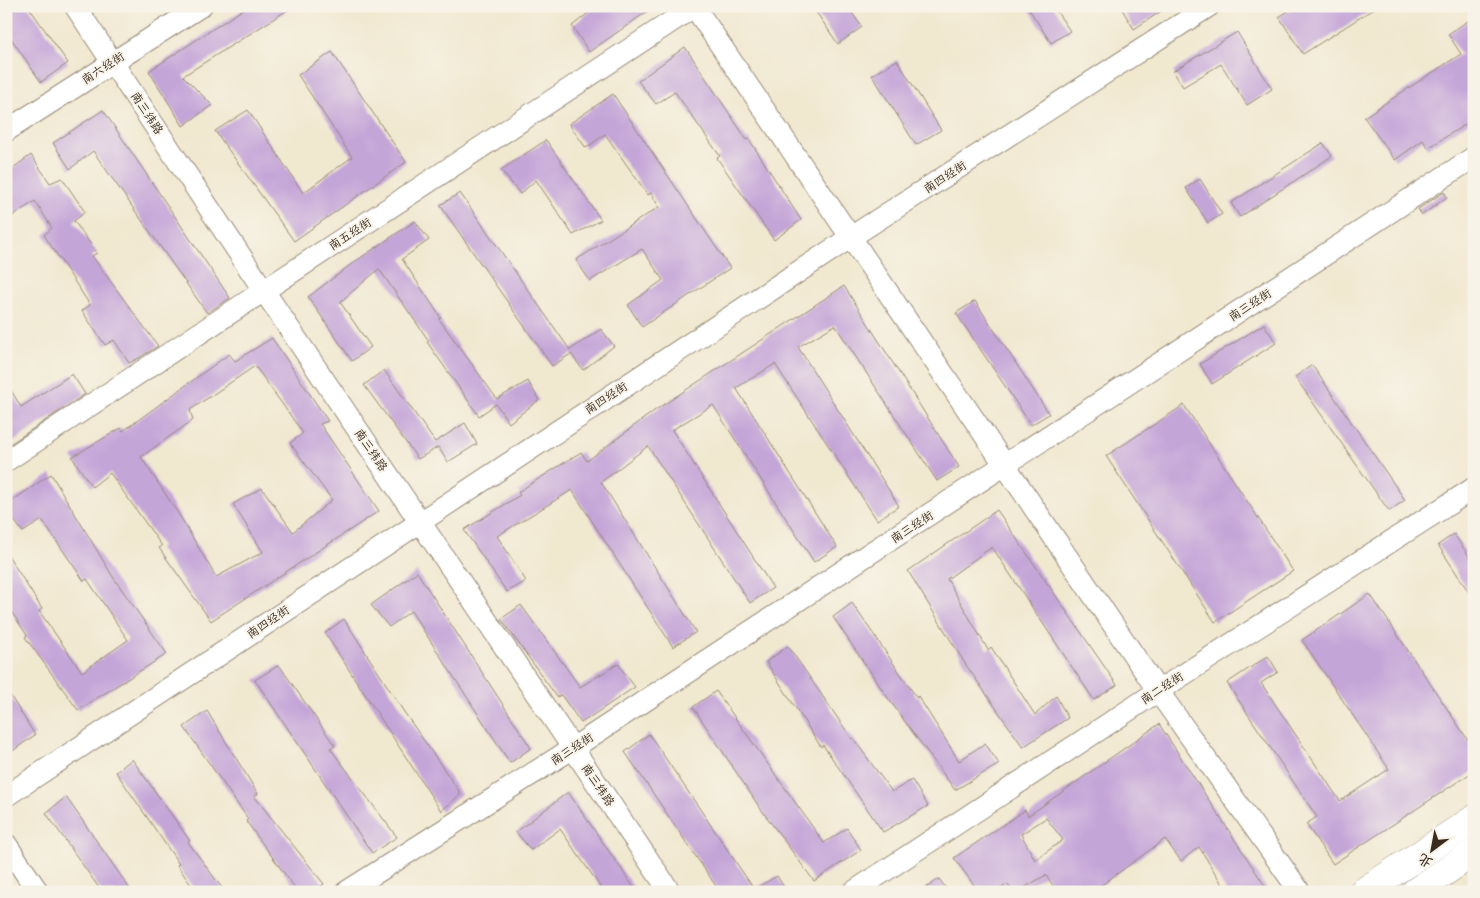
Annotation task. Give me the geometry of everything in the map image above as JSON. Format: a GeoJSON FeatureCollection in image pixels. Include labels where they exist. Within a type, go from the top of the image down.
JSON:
{"type":"FeatureCollection","features":[{"type":"Feature","properties":{"kind":"highway"},"geometry":{"type":"LineString","coordinates":[[1363,892],[1474,819]]}},
{"type":"Feature","properties":{"kind":"highway"},"geometry":{"type":"LineString","coordinates":[[1415,892],[1474,852]]}},
{"type":"Feature","properties":{"kind":"street","name":"南三纬路"},"geometry":{"type":"LineString","coordinates":[[75,6],[264,291],[670,892]]}},
{"type":"Feature","properties":{"kind":"street","name":"南六经街"},"geometry":{"type":"LineString","coordinates":[[6,131],[201,6]]}},
{"type":"Feature","properties":{"kind":"street"},"geometry":{"type":"LineString","coordinates":[[694,6],[1158,691],[1300,892]]}},
{"type":"Feature","properties":{"kind":"street","name":"南五经街"},"geometry":{"type":"LineString","coordinates":[[6,461],[694,6]]}},
{"type":"Feature","properties":{"kind":"street","name":"南四经街"},"geometry":{"type":"LineString","coordinates":[[6,796],[851,237],[1209,6]]}},
{"type":"Feature","properties":{"kind":"street","name":"南三经街"},"geometry":{"type":"LineString","coordinates":[[346,892],[573,748],[1006,466],[1474,157]]}},
{"type":"Feature","properties":{"kind":"street","name":"南二经街"},"geometry":{"type":"LineString","coordinates":[[853,892],[1158,691],[1474,488]]}},
{"type":"Feature","properties":{"kind":"street"},"geometry":{"type":"LineString","coordinates":[[6,844],[38,892]]}},
{"type":"Feature","properties":{"kind":"building"},"geometry":{"type":"Polygon","coordinates":[[[6,6],[28,6],[68,63],[41,82],[6,31],[6,6]]]}},
{"type":"Feature","properties":{"kind":"building"},"geometry":{"type":"Polygon","coordinates":[[[248,6],[294,6],[183,76],[212,105],[183,126],[149,71],[248,6]]]}},
{"type":"Feature","properties":{"kind":"building"},"geometry":{"type":"Polygon","coordinates":[[[597,6],[655,6],[589,52],[572,26],[597,6]]]}},
{"type":"Feature","properties":{"kind":"building"},"geometry":{"type":"Polygon","coordinates":[[[812,6],[847,6],[862,27],[838,44],[812,6]]]}},
{"type":"Feature","properties":{"kind":"building"},"geometry":{"type":"Polygon","coordinates":[[[1027,6],[1053,6],[1070,31],[1051,43],[1027,6]]]}},
{"type":"Feature","properties":{"kind":"building"},"geometry":{"type":"Polygon","coordinates":[[[1120,6],[1169,6],[1134,29],[1120,6]]]}},
{"type":"Feature","properties":{"kind":"building"},"geometry":{"type":"Polygon","coordinates":[[[1296,6],[1378,6],[1303,54],[1279,17],[1296,6]]]}},
{"type":"Feature","properties":{"kind":"building"},"geometry":{"type":"Polygon","coordinates":[[[1468,21],[1474,29],[1474,119],[1428,148],[1423,140],[1395,160],[1364,117],[1461,54],[1448,34],[1468,21]]]}},
{"type":"Feature","properties":{"kind":"building"},"geometry":{"type":"Polygon","coordinates":[[[1237,32],[1272,89],[1247,105],[1221,64],[1183,87],[1173,71],[1237,32]]]}},
{"type":"Feature","properties":{"kind":"building"},"geometry":{"type":"Polygon","coordinates":[[[685,47],[747,140],[749,139],[801,220],[774,240],[717,158],[720,156],[675,92],[656,104],[638,81],[685,47]]]}},
{"type":"Feature","properties":{"kind":"building"},"geometry":{"type":"Polygon","coordinates":[[[332,52],[406,162],[294,241],[215,131],[248,110],[303,193],[352,157],[298,75],[332,52]]]}},
{"type":"Feature","properties":{"kind":"building"},"geometry":{"type":"Polygon","coordinates":[[[897,60],[941,130],[916,145],[872,75],[897,60]]]}},
{"type":"Feature","properties":{"kind":"building"},"geometry":{"type":"Polygon","coordinates":[[[613,94],[730,268],[642,327],[628,305],[663,280],[642,249],[590,281],[576,260],[659,207],[651,193],[648,195],[605,134],[586,148],[569,124],[613,94]]]}},
{"type":"Feature","properties":{"kind":"building"},"geometry":{"type":"Polygon","coordinates":[[[103,110],[230,298],[207,313],[93,151],[70,169],[53,143],[103,110]]]}},
{"type":"Feature","properties":{"kind":"building"},"geometry":{"type":"Polygon","coordinates":[[[546,140],[601,220],[573,235],[536,180],[520,194],[501,170],[546,140]]]}},
{"type":"Feature","properties":{"kind":"building"},"geometry":{"type":"Polygon","coordinates":[[[1323,143],[1332,156],[1240,217],[1231,203],[1323,143]]]}},
{"type":"Feature","properties":{"kind":"building"},"geometry":{"type":"Polygon","coordinates":[[[31,155],[50,183],[62,178],[85,212],[74,221],[97,253],[92,256],[158,346],[139,358],[129,363],[114,340],[105,345],[82,311],[90,305],[44,235],[52,228],[35,201],[6,220],[6,173],[31,155]]]}},
{"type":"Feature","properties":{"kind":"building"},"geometry":{"type":"Polygon","coordinates":[[[1200,179],[1222,214],[1208,223],[1186,188],[1200,179]]]}},
{"type":"Feature","properties":{"kind":"building"},"geometry":{"type":"Polygon","coordinates":[[[1444,192],[1447,197],[1422,215],[1418,209],[1444,192]]]}},
{"type":"Feature","properties":{"kind":"building"},"geometry":{"type":"Polygon","coordinates":[[[460,193],[570,350],[601,329],[614,346],[583,370],[571,354],[552,366],[440,205],[460,193]]]}},
{"type":"Feature","properties":{"kind":"building"},"geometry":{"type":"Polygon","coordinates":[[[415,221],[429,240],[402,259],[441,318],[439,319],[497,399],[528,381],[539,400],[509,423],[496,404],[479,416],[379,269],[340,302],[371,347],[352,361],[308,297],[353,263],[415,221]]]}},
{"type":"Feature","properties":{"kind":"building"},"geometry":{"type":"Polygon","coordinates":[[[844,286],[959,467],[937,481],[835,325],[798,347],[899,506],[877,520],[775,364],[736,388],[837,547],[814,562],[713,405],[672,430],[773,588],[750,603],[648,446],[601,482],[696,632],[673,647],[572,490],[497,536],[526,581],[507,592],[464,530],[520,495],[518,492],[581,452],[587,461],[654,411],[844,286]]]}},
{"type":"Feature","properties":{"kind":"building"},"geometry":{"type":"Polygon","coordinates":[[[975,301],[1049,414],[1031,425],[956,313],[975,301]]]}},
{"type":"Feature","properties":{"kind":"building"},"geometry":{"type":"Polygon","coordinates":[[[1264,324],[1276,343],[1212,384],[1200,364],[1264,324]]]}},
{"type":"Feature","properties":{"kind":"building"},"geometry":{"type":"Polygon","coordinates":[[[272,338],[328,421],[320,424],[379,511],[211,621],[159,548],[162,546],[110,473],[92,487],[72,457],[121,428],[123,431],[229,354],[235,361],[272,338]],[[255,366],[190,410],[193,420],[141,457],[181,518],[216,577],[263,552],[233,504],[262,488],[293,532],[332,500],[290,443],[303,433],[255,366]]]}},
{"type":"Feature","properties":{"kind":"building"},"geometry":{"type":"Polygon","coordinates":[[[1312,365],[1405,500],[1389,511],[1295,377],[1312,365]]]}},
{"type":"Feature","properties":{"kind":"building"},"geometry":{"type":"Polygon","coordinates":[[[384,370],[435,442],[465,423],[477,444],[448,462],[438,447],[418,459],[364,385],[384,370]]]}},
{"type":"Feature","properties":{"kind":"building"},"geometry":{"type":"Polygon","coordinates":[[[72,374],[85,394],[10,444],[6,438],[6,382],[21,407],[72,374]]]}},
{"type":"Feature","properties":{"kind":"building"},"geometry":{"type":"Polygon","coordinates":[[[1184,405],[1293,571],[1215,622],[1106,456],[1184,405]]]}},
{"type":"Feature","properties":{"kind":"building"},"geometry":{"type":"Polygon","coordinates":[[[51,474],[113,577],[167,654],[78,710],[25,637],[27,635],[6,604],[6,552],[42,609],[39,611],[82,672],[128,640],[87,579],[84,581],[42,520],[23,532],[6,510],[6,505],[51,474]]]}},
{"type":"Feature","properties":{"kind":"building"},"geometry":{"type":"Polygon","coordinates":[[[997,510],[1117,685],[1094,700],[992,547],[947,579],[988,650],[991,647],[1035,715],[1056,696],[1068,718],[1023,747],[966,665],[908,571],[997,510]]]}},
{"type":"Feature","properties":{"kind":"building"},"geometry":{"type":"Polygon","coordinates":[[[1454,534],[1474,564],[1474,600],[1438,545],[1454,534]]]}},
{"type":"Feature","properties":{"kind":"building"},"geometry":{"type":"Polygon","coordinates":[[[417,572],[531,748],[510,763],[411,611],[389,627],[371,605],[417,572]]]}},
{"type":"Feature","properties":{"kind":"building"},"geometry":{"type":"Polygon","coordinates":[[[1370,594],[1474,749],[1474,771],[1333,864],[1306,824],[1317,817],[1227,683],[1268,656],[1278,672],[1261,683],[1340,801],[1389,769],[1302,640],[1370,594]]]}},
{"type":"Feature","properties":{"kind":"building"},"geometry":{"type":"Polygon","coordinates":[[[852,603],[917,698],[918,696],[959,761],[985,743],[999,764],[955,790],[890,701],[833,617],[852,603]]]}},
{"type":"Feature","properties":{"kind":"building"},"geometry":{"type":"Polygon","coordinates":[[[521,605],[580,687],[618,664],[635,687],[581,723],[561,695],[557,697],[501,619],[521,605]]]}},
{"type":"Feature","properties":{"kind":"building"},"geometry":{"type":"Polygon","coordinates":[[[344,619],[404,712],[461,794],[441,811],[325,633],[344,619]]]}},
{"type":"Feature","properties":{"kind":"building"},"geometry":{"type":"Polygon","coordinates":[[[788,646],[852,739],[892,792],[912,780],[928,806],[883,832],[823,745],[821,747],[766,662],[788,646]]]}},
{"type":"Feature","properties":{"kind":"building"},"geometry":{"type":"Polygon","coordinates":[[[279,665],[335,746],[330,748],[397,837],[372,853],[255,680],[279,665]]]}},
{"type":"Feature","properties":{"kind":"building"},"geometry":{"type":"Polygon","coordinates":[[[6,689],[35,735],[11,752],[6,745],[6,689]]]}},
{"type":"Feature","properties":{"kind":"building"},"geometry":{"type":"Polygon","coordinates":[[[716,691],[824,843],[847,828],[861,850],[814,881],[760,808],[693,707],[716,691]]]}},
{"type":"Feature","properties":{"kind":"building"},"geometry":{"type":"Polygon","coordinates":[[[207,711],[258,794],[254,796],[324,884],[312,892],[298,892],[246,821],[248,819],[184,727],[207,711]]]}},
{"type":"Feature","properties":{"kind":"building"},"geometry":{"type":"Polygon","coordinates":[[[1159,724],[1269,892],[1227,892],[1199,847],[1181,861],[1165,839],[1092,892],[1057,892],[1046,875],[1017,892],[1013,892],[1007,884],[997,892],[979,892],[954,858],[1025,810],[1028,816],[1159,724]],[[1046,818],[1021,834],[1035,860],[1063,840],[1046,818]]]}},
{"type":"Feature","properties":{"kind":"building"},"geometry":{"type":"Polygon","coordinates":[[[649,734],[754,889],[777,876],[787,892],[720,892],[625,752],[649,734]]]}},
{"type":"Feature","properties":{"kind":"building"},"geometry":{"type":"Polygon","coordinates":[[[132,759],[190,841],[188,842],[225,892],[196,892],[177,865],[179,864],[116,772],[132,759]]]}},
{"type":"Feature","properties":{"kind":"building"},"geometry":{"type":"Polygon","coordinates":[[[568,792],[637,892],[604,892],[560,829],[531,850],[516,832],[568,792]]]}},
{"type":"Feature","properties":{"kind":"building"},"geometry":{"type":"Polygon","coordinates":[[[66,797],[132,892],[102,892],[46,813],[66,797]]]}},
{"type":"Feature","properties":{"kind":"building"},"geometry":{"type":"Polygon","coordinates":[[[939,879],[949,892],[920,892],[939,879]]]}}]}
